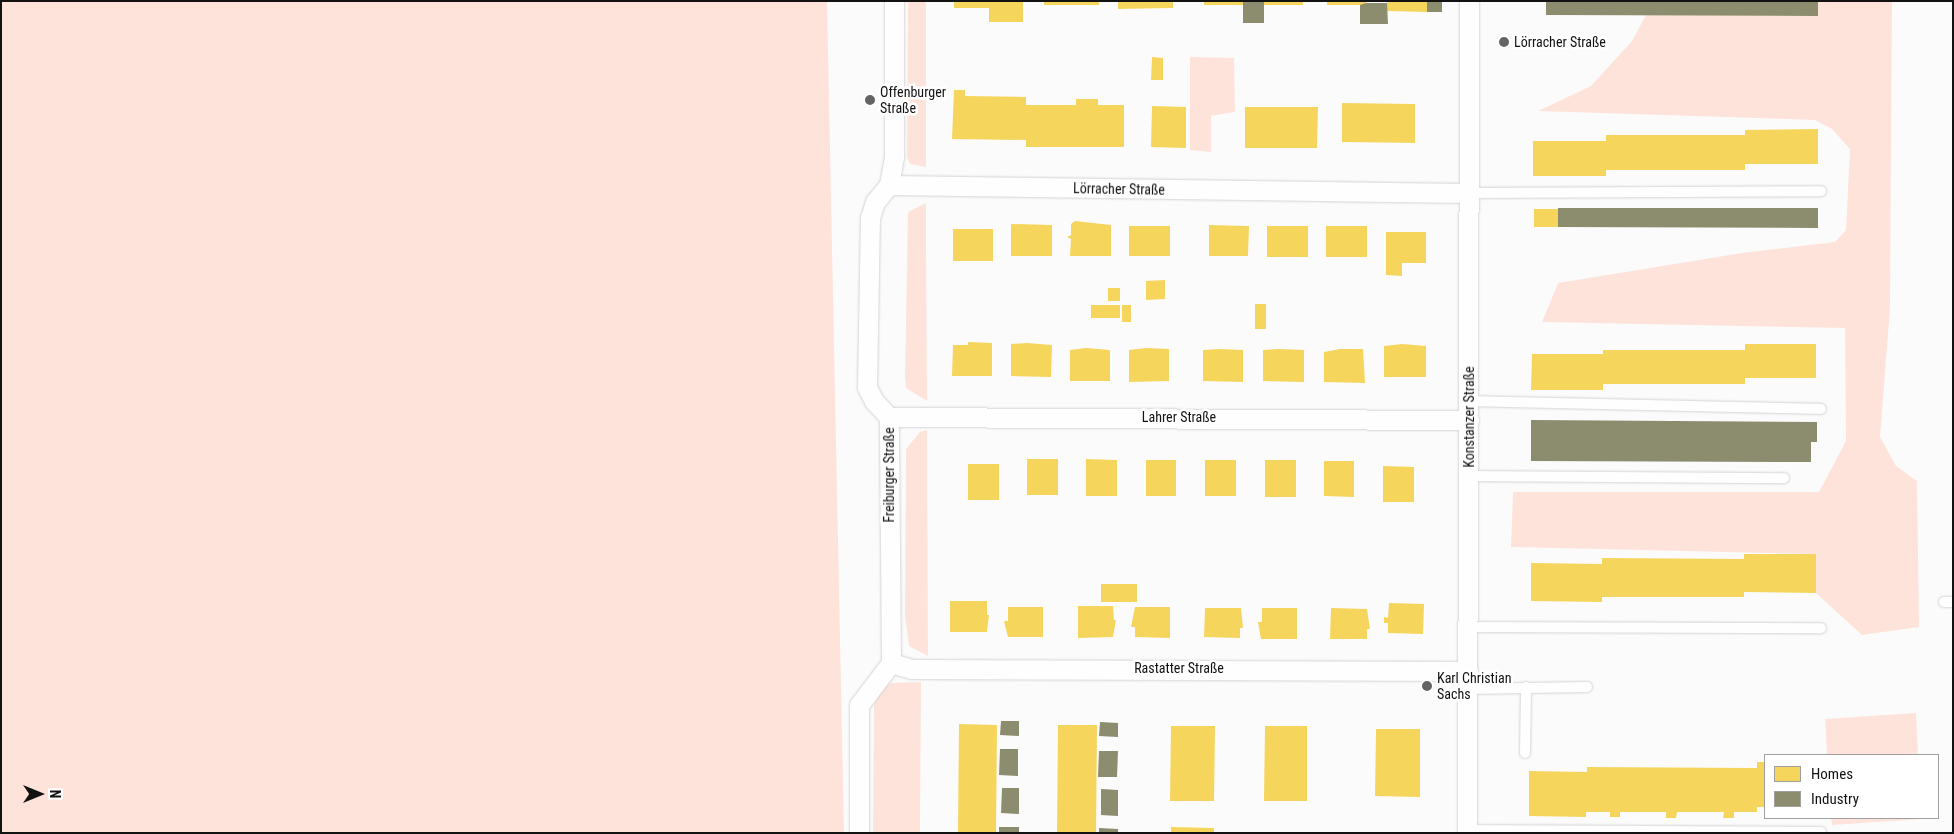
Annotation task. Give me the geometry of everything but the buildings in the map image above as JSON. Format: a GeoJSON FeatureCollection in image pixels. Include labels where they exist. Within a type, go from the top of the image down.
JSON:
{"type":"FeatureCollection","features":[{"type":"Feature","properties":{"kind":"street","name":"Freiburger Straße"},"geometry":{"type":"LineString","coordinates":[[891,663],[889,417],[874,401],[867,387],[870,218],[875,202],[889,185],[894,157],[894,1]]}},
{"type":"Feature","properties":{"kind":"street","name":"Konstanzer Straße"},"geometry":{"type":"LineString","coordinates":[[1467,832],[1469,1]]}},
{"type":"Feature","properties":{"kind":"street","name":"Lörracher Straße"},"geometry":{"type":"LineString","coordinates":[[889,185],[1470,193]]}},
{"type":"Feature","properties":{"kind":"street","name":"Lahrer Straße"},"geometry":{"type":"LineString","coordinates":[[889,417],[1469,420]]}},
{"type":"Feature","properties":{"kind":"street","name":"Rastatter Straße"},"geometry":{"type":"LineString","coordinates":[[891,663],[912,669],[1468,680]]}},
{"type":"Feature","properties":{"kind":"street"},"geometry":{"type":"LineString","coordinates":[[858,833],[859,705],[891,663]]}},
{"type":"Feature","properties":{"kind":"lane"},"geometry":{"type":"LineString","coordinates":[[1470,193],[1821,191]]}},
{"type":"Feature","properties":{"kind":"lane"},"geometry":{"type":"LineString","coordinates":[[1469,401],[1821,409]]}},
{"type":"Feature","properties":{"kind":"lane"},"geometry":{"type":"LineString","coordinates":[[1468,476],[1784,478]]}},
{"type":"Feature","properties":{"kind":"lane"},"geometry":{"type":"LineString","coordinates":[[1468,626],[1822,628]]}},
{"type":"Feature","properties":{"kind":"lane"},"geometry":{"type":"LineString","coordinates":[[1468,680],[1526,687],[1587,687]]}},
{"type":"Feature","properties":{"kind":"lane"},"geometry":{"type":"LineString","coordinates":[[1525,753],[1526,687]]}},
{"type":"Feature","properties":{"kind":"lane"},"geometry":{"type":"LineString","coordinates":[[1467,832],[1822,832]]}},
{"type":"Feature","properties":{"kind":"shaded area"},"geometry":{"type":"Polygon","coordinates":[[[1,1],[827,1],[844,833],[1,833],[1,1]]]}},
{"type":"Feature","properties":{"kind":"shaded area"},"geometry":{"type":"Polygon","coordinates":[[[908,1],[926,1],[926,167],[910,164],[907,157],[908,1]]]}},
{"type":"Feature","properties":{"kind":"shaded area"},"geometry":{"type":"Polygon","coordinates":[[[1818,1],[1892,1],[1890,308],[1880,437],[1896,466],[1917,481],[1919,627],[1862,635],[1816,593],[1816,554],[1511,547],[1513,492],[1819,492],[1846,441],[1845,328],[1542,322],[1558,283],[1742,253],[1835,242],[1846,230],[1850,149],[1832,129],[1815,120],[1538,111],[1591,86],[1632,41],[1646,15],[1818,1]]]}},
{"type":"Feature","properties":{"kind":"shaded area"},"geometry":{"type":"Polygon","coordinates":[[[1190,57],[1234,58],[1235,112],[1211,116],[1211,152],[1190,150],[1190,57]]]}},
{"type":"Feature","properties":{"kind":"shaded area"},"geometry":{"type":"Polygon","coordinates":[[[926,203],[927,401],[906,388],[905,377],[908,212],[926,203]]]}},
{"type":"Feature","properties":{"kind":"shaded area"},"geometry":{"type":"Polygon","coordinates":[[[927,430],[928,656],[909,646],[905,616],[906,449],[920,432],[927,430]]]}},
{"type":"Feature","properties":{"kind":"shaded area"},"geometry":{"type":"Polygon","coordinates":[[[921,682],[920,833],[873,833],[874,705],[879,693],[891,683],[921,682]]]}},
{"type":"Feature","properties":{"kind":"shaded area"},"geometry":{"type":"Polygon","coordinates":[[[1916,713],[1918,754],[1827,754],[1825,719],[1916,713]]]}},
{"type":"Feature","properties":{"kind":"shaded area"},"geometry":{"type":"Polygon","coordinates":[[[1831,819],[1922,819],[1832,825],[1831,819]]]}},
{"type":"Feature","properties":{"kind":"place","name":"Lörracher Straße"},"geometry":{"type":"Point","coordinates":[1504,42]}},
{"type":"Feature","properties":{"kind":"place","name":"Offenburger Straße"},"geometry":{"type":"Point","coordinates":[870,100]}},
{"type":"Feature","properties":{"kind":"place","name":"Karl Christian Sachs"},"geometry":{"type":"Point","coordinates":[1427,686]}}]}
